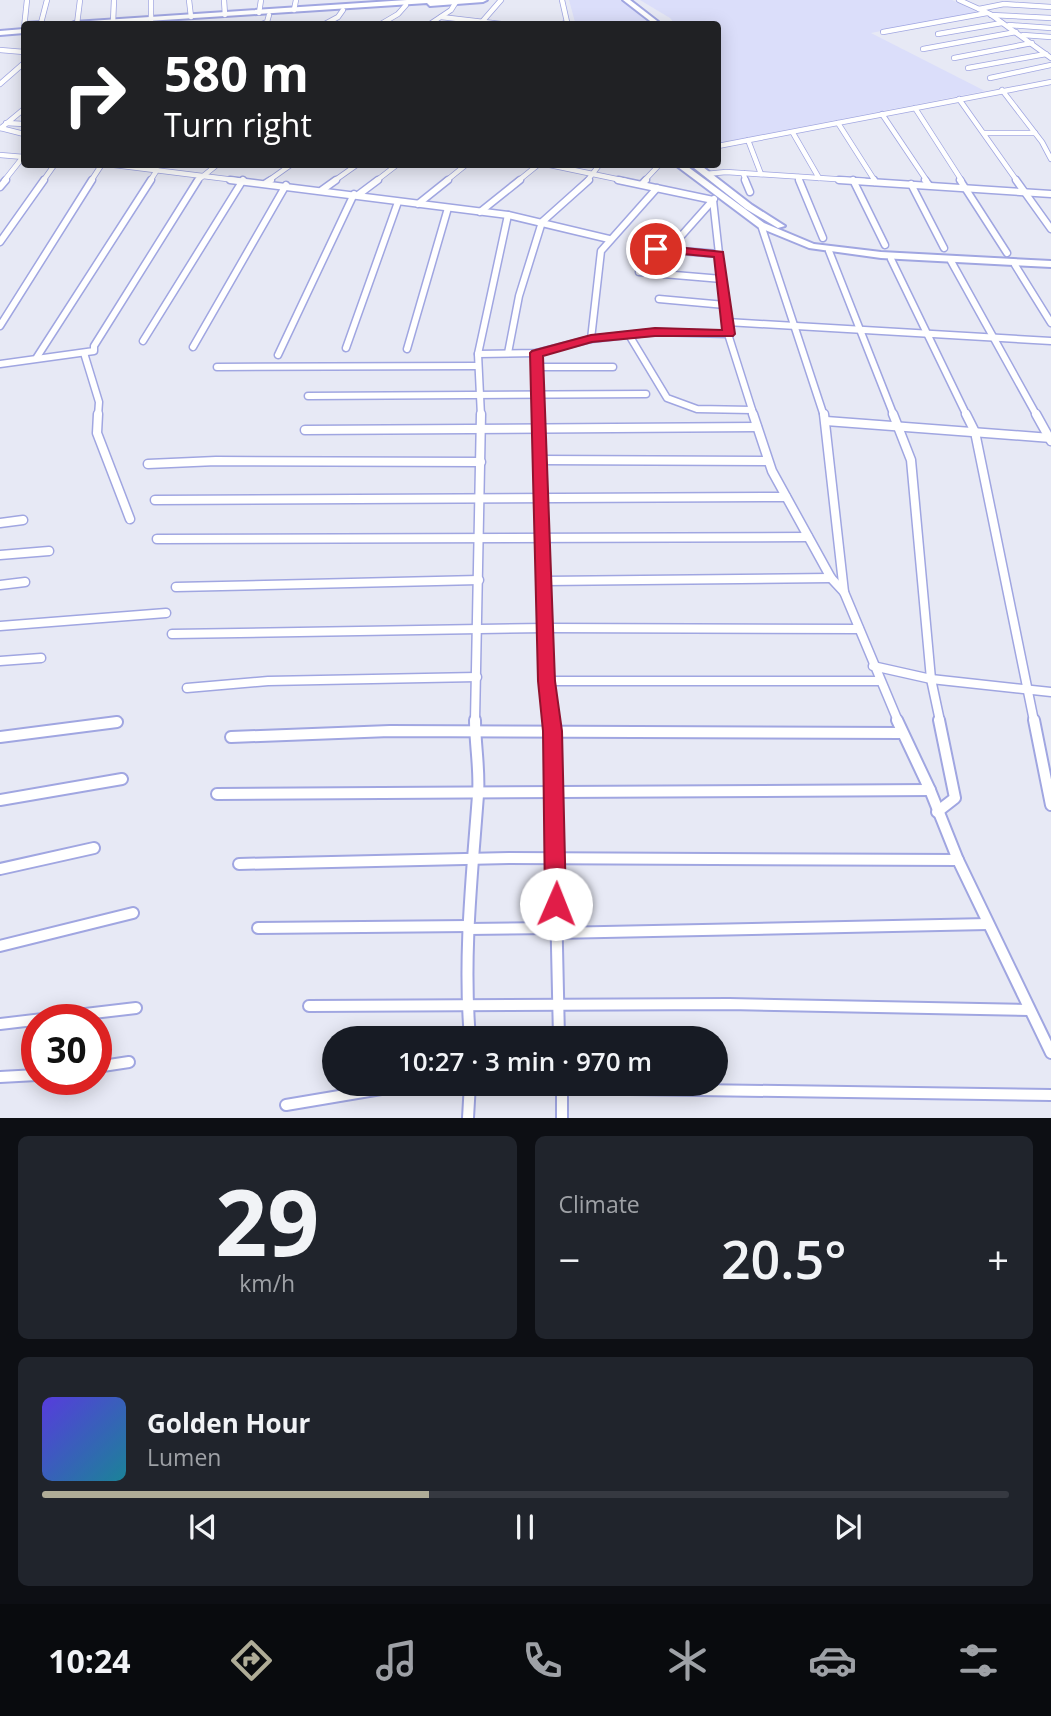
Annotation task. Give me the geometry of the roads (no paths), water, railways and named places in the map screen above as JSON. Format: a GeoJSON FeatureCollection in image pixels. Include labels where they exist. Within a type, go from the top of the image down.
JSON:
{"type":"FeatureCollection","features":[{"type":"Feature","properties":{"kind":"highway"},"geometry":{"type":"LineString","coordinates":[[164,21],[345,5],[440,0]]}},
{"type":"Feature","properties":{"kind":"highway"},"geometry":{"type":"LineString","coordinates":[[173,21],[269,15],[345,5],[406,5],[484,0]]}},
{"type":"Feature","properties":{"kind":"highway"},"geometry":{"type":"LineString","coordinates":[[1,33],[21,28]]}},
{"type":"Feature","properties":{"kind":"main road"},"geometry":{"type":"LineString","coordinates":[[626,0],[654,21]]}},
{"type":"Feature","properties":{"kind":"main road"},"geometry":{"type":"LineString","coordinates":[[638,0],[665,21]]}},
{"type":"Feature","properties":{"kind":"main road"},"geometry":{"type":"LineString","coordinates":[[682,168],[716,198],[761,225],[800,242],[839,250],[1048,261]]}},
{"type":"Feature","properties":{"kind":"main road"},"geometry":{"type":"LineString","coordinates":[[698,168],[772,222],[817,240],[880,248],[1048,261]]}},
{"type":"Feature","properties":{"kind":"street"},"geometry":{"type":"LineString","coordinates":[[25,21],[27,0]]}},
{"type":"Feature","properties":{"kind":"street"},"geometry":{"type":"LineString","coordinates":[[42,21],[47,0]]}},
{"type":"Feature","properties":{"kind":"street"},"geometry":{"type":"LineString","coordinates":[[76,21],[80,0]]}},
{"type":"Feature","properties":{"kind":"street"},"geometry":{"type":"LineString","coordinates":[[114,0],[115,21]]}},
{"type":"Feature","properties":{"kind":"street"},"geometry":{"type":"LineString","coordinates":[[151,0],[157,21]]}},
{"type":"Feature","properties":{"kind":"street"},"geometry":{"type":"LineString","coordinates":[[189,0],[191,17]]}},
{"type":"Feature","properties":{"kind":"street"},"geometry":{"type":"LineString","coordinates":[[224,0],[225,15]]}},
{"type":"Feature","properties":{"kind":"street"},"geometry":{"type":"LineString","coordinates":[[259,13],[261,0]]}},
{"type":"Feature","properties":{"kind":"street"},"geometry":{"type":"LineString","coordinates":[[295,10],[296,0]]}},
{"type":"Feature","properties":{"kind":"street"},"geometry":{"type":"LineString","coordinates":[[483,21],[501,0]]}},
{"type":"Feature","properties":{"kind":"street"},"geometry":{"type":"LineString","coordinates":[[562,0],[567,21]]}},
{"type":"Feature","properties":{"kind":"street"},"geometry":{"type":"LineString","coordinates":[[959,0],[1004,24],[1048,56]]}},
{"type":"Feature","properties":{"kind":"street"},"geometry":{"type":"LineString","coordinates":[[1045,0],[1051,4]]}},
{"type":"Feature","properties":{"kind":"street"},"geometry":{"type":"LineString","coordinates":[[436,21],[452,10],[456,2]]}},
{"type":"Feature","properties":{"kind":"street"},"geometry":{"type":"LineString","coordinates":[[979,9],[1004,4],[1051,4]]}},
{"type":"Feature","properties":{"kind":"street"},"geometry":{"type":"LineString","coordinates":[[331,21],[338,17],[345,5]]}},
{"type":"Feature","properties":{"kind":"street"},"geometry":{"type":"LineString","coordinates":[[387,21],[398,15],[406,5]]}},
{"type":"Feature","properties":{"kind":"street"},"geometry":{"type":"LineString","coordinates":[[883,32],[988,14],[1051,18]]}},
{"type":"Feature","properties":{"kind":"street"},"geometry":{"type":"LineString","coordinates":[[267,21],[269,15]]}},
{"type":"Feature","properties":{"kind":"street"},"geometry":{"type":"LineString","coordinates":[[441,18],[465,21]]}},
{"type":"Feature","properties":{"kind":"street"},"geometry":{"type":"LineString","coordinates":[[938,34],[1004,24],[1051,28]]}},
{"type":"Feature","properties":{"kind":"street"},"geometry":{"type":"LineString","coordinates":[[923,49],[1019,34],[1051,37]]}},
{"type":"Feature","properties":{"kind":"street"},"geometry":{"type":"LineString","coordinates":[[954,58],[1032,43]]}},
{"type":"Feature","properties":{"kind":"street"},"geometry":{"type":"LineString","coordinates":[[1038,48],[1051,48]]}},
{"type":"Feature","properties":{"kind":"street"},"geometry":{"type":"LineString","coordinates":[[0,50],[21,52]]}},
{"type":"Feature","properties":{"kind":"street"},"geometry":{"type":"LineString","coordinates":[[968,68],[1048,56]]}},
{"type":"Feature","properties":{"kind":"street"},"geometry":{"type":"LineString","coordinates":[[990,78],[1051,65]]}},
{"type":"Feature","properties":{"kind":"street"},"geometry":{"type":"LineString","coordinates":[[0,84],[21,66]]}},
{"type":"Feature","properties":{"kind":"street"},"geometry":{"type":"LineString","coordinates":[[721,145],[1050,82]]}},
{"type":"Feature","properties":{"kind":"street"},"geometry":{"type":"LineString","coordinates":[[1002,90],[1051,159]]}},
{"type":"Feature","properties":{"kind":"street"},"geometry":{"type":"LineString","coordinates":[[960,99],[1051,229]]}},
{"type":"Feature","properties":{"kind":"street"},"geometry":{"type":"LineString","coordinates":[[915,108],[1007,253]]}},
{"type":"Feature","properties":{"kind":"street"},"geometry":{"type":"LineString","coordinates":[[0,126],[21,111]]}},
{"type":"Feature","properties":{"kind":"street"},"geometry":{"type":"LineString","coordinates":[[881,114],[929,186]]}},
{"type":"Feature","properties":{"kind":"street"},"geometry":{"type":"LineString","coordinates":[[7,123],[21,124]]}},
{"type":"Feature","properties":{"kind":"street"},"geometry":{"type":"LineString","coordinates":[[838,123],[875,182]]}},
{"type":"Feature","properties":{"kind":"street"},"geometry":{"type":"LineString","coordinates":[[0,126],[21,133]]}},
{"type":"Feature","properties":{"kind":"street"},"geometry":{"type":"LineString","coordinates":[[793,133],[819,178]]}},
{"type":"Feature","properties":{"kind":"street"},"geometry":{"type":"LineString","coordinates":[[984,134],[1035,133]]}},
{"type":"Feature","properties":{"kind":"street"},"geometry":{"type":"LineString","coordinates":[[748,140],[761,174]]}},
{"type":"Feature","properties":{"kind":"street"},"geometry":{"type":"LineString","coordinates":[[0,155],[21,156]]}},
{"type":"Feature","properties":{"kind":"street"},"geometry":{"type":"LineString","coordinates":[[0,187],[21,159]]}},
{"type":"Feature","properties":{"kind":"street"},"geometry":{"type":"LineString","coordinates":[[0,242],[52,168]]}},
{"type":"Feature","properties":{"kind":"street"},"geometry":{"type":"LineString","coordinates":[[0,326],[101,168]]}},
{"type":"Feature","properties":{"kind":"street"},"geometry":{"type":"LineString","coordinates":[[150,168],[508,215],[561,227],[562,230],[609,239]]}},
{"type":"Feature","properties":{"kind":"street"},"geometry":{"type":"LineString","coordinates":[[0,364],[94,351],[94,346],[200,176],[212,168]]}},
{"type":"Feature","properties":{"kind":"street"},"geometry":{"type":"LineString","coordinates":[[266,183],[287,168]]}},
{"type":"Feature","properties":{"kind":"street"},"geometry":{"type":"LineString","coordinates":[[322,190],[352,168]]}},
{"type":"Feature","properties":{"kind":"street"},"geometry":{"type":"LineString","coordinates":[[278,355],[356,195],[393,168]]}},
{"type":"Feature","properties":{"kind":"street"},"geometry":{"type":"LineString","coordinates":[[418,204],[462,168]]}},
{"type":"Feature","properties":{"kind":"street"},"geometry":{"type":"LineString","coordinates":[[480,212],[534,168]]}},
{"type":"Feature","properties":{"kind":"street"},"geometry":{"type":"LineString","coordinates":[[563,168],[716,198]]}},
{"type":"Feature","properties":{"kind":"street"},"geometry":{"type":"LineString","coordinates":[[508,354],[519,296],[542,222],[594,175],[598,168]]}},
{"type":"Feature","properties":{"kind":"street"},"geometry":{"type":"LineString","coordinates":[[642,184],[656,168]]}},
{"type":"Feature","properties":{"kind":"street"},"geometry":{"type":"LineString","coordinates":[[37,357],[157,170]]}},
{"type":"Feature","properties":{"kind":"street"},"geometry":{"type":"LineString","coordinates":[[743,173],[750,192]]}},
{"type":"Feature","properties":{"kind":"street"},"geometry":{"type":"LineString","coordinates":[[706,174],[761,174],[1051,194]]}},
{"type":"Feature","properties":{"kind":"street"},"geometry":{"type":"LineString","coordinates":[[798,177],[823,238]]}},
{"type":"Feature","properties":{"kind":"street"},"geometry":{"type":"LineString","coordinates":[[143,341],[243,180]]}},
{"type":"Feature","properties":{"kind":"street"},"geometry":{"type":"LineString","coordinates":[[853,180],[885,245]]}},
{"type":"Feature","properties":{"kind":"street"},"geometry":{"type":"LineString","coordinates":[[911,184],[944,248]]}},
{"type":"Feature","properties":{"kind":"street"},"geometry":{"type":"LineString","coordinates":[[193,347],[286,185]]}},
{"type":"Feature","properties":{"kind":"street"},"geometry":{"type":"LineString","coordinates":[[591,339],[601,251],[657,188]]}},
{"type":"Feature","properties":{"kind":"street"},"geometry":{"type":"LineString","coordinates":[[682,235],[716,198]]}},
{"type":"Feature","properties":{"kind":"street"},"geometry":{"type":"LineString","coordinates":[[716,198],[719,254],[729,334],[768,461],[831,578],[844,592]]}},
{"type":"Feature","properties":{"kind":"street"},"geometry":{"type":"LineString","coordinates":[[346,348],[398,202]]}},
{"type":"Feature","properties":{"kind":"street"},"geometry":{"type":"LineString","coordinates":[[407,349],[448,208]]}},
{"type":"Feature","properties":{"kind":"street"},"geometry":{"type":"LineString","coordinates":[[469,1026],[468,927],[478,792],[475,733],[482,395],[478,354],[508,215]]}},
{"type":"Feature","properties":{"kind":"street"},"geometry":{"type":"LineString","coordinates":[[761,225],[826,421],[844,592],[879,681],[930,790],[958,860],[1051,1054]]}},
{"type":"Feature","properties":{"kind":"street"},"geometry":{"type":"LineString","coordinates":[[656,249],[719,254]]}},
{"type":"Feature","properties":{"kind":"street"},"geometry":{"type":"LineString","coordinates":[[829,251],[911,460],[931,679],[955,798],[937,812]]}},
{"type":"Feature","properties":{"kind":"street"},"geometry":{"type":"LineString","coordinates":[[891,259],[975,432],[1051,805]]}},
{"type":"Feature","properties":{"kind":"street"},"geometry":{"type":"LineString","coordinates":[[951,261],[1051,439]]}},
{"type":"Feature","properties":{"kind":"street"},"geometry":{"type":"LineString","coordinates":[[1015,265],[1051,323]]}},
{"type":"Feature","properties":{"kind":"street"},"geometry":{"type":"LineString","coordinates":[[639,272],[722,279]]}},
{"type":"Feature","properties":{"kind":"street"},"geometry":{"type":"LineString","coordinates":[[659,299],[725,304]]}},
{"type":"Feature","properties":{"kind":"street"},"geometry":{"type":"LineString","coordinates":[[727,322],[1051,341]]}},
{"type":"Feature","properties":{"kind":"street"},"geometry":{"type":"LineString","coordinates":[[478,354],[536,353],[591,339],[655,332],[729,334]]}},
{"type":"Feature","properties":{"kind":"street"},"geometry":{"type":"LineString","coordinates":[[629,335],[667,398],[675,404],[702,410],[752,410]]}},
{"type":"Feature","properties":{"kind":"street"},"geometry":{"type":"LineString","coordinates":[[84,353],[100,402],[97,433],[130,519]]}},
{"type":"Feature","properties":{"kind":"street"},"geometry":{"type":"LineString","coordinates":[[536,353],[541,537],[557,857],[555,930],[558,1026]]}},
{"type":"Feature","properties":{"kind":"street"},"geometry":{"type":"LineString","coordinates":[[217,367],[478,366]]}},
{"type":"Feature","properties":{"kind":"street"},"geometry":{"type":"LineString","coordinates":[[537,367],[613,367]]}},
{"type":"Feature","properties":{"kind":"street"},"geometry":{"type":"LineString","coordinates":[[308,396],[646,394]]}},
{"type":"Feature","properties":{"kind":"street"},"geometry":{"type":"LineString","coordinates":[[826,421],[1051,439]]}},
{"type":"Feature","properties":{"kind":"street"},"geometry":{"type":"LineString","coordinates":[[304,430],[757,427]]}},
{"type":"Feature","properties":{"kind":"street"},"geometry":{"type":"LineString","coordinates":[[540,460],[768,461]]}},
{"type":"Feature","properties":{"kind":"street"},"geometry":{"type":"LineString","coordinates":[[148,464],[216,461],[481,462]]}},
{"type":"Feature","properties":{"kind":"street"},"geometry":{"type":"LineString","coordinates":[[155,500],[786,497]]}},
{"type":"Feature","properties":{"kind":"street"},"geometry":{"type":"LineString","coordinates":[[0,523],[23,520]]}},
{"type":"Feature","properties":{"kind":"street"},"geometry":{"type":"LineString","coordinates":[[157,539],[808,537]]}},
{"type":"Feature","properties":{"kind":"street"},"geometry":{"type":"LineString","coordinates":[[0,555],[49,551]]}},
{"type":"Feature","properties":{"kind":"street"},"geometry":{"type":"LineString","coordinates":[[545,580],[831,578]]}},
{"type":"Feature","properties":{"kind":"street"},"geometry":{"type":"LineString","coordinates":[[176,587],[479,580]]}},
{"type":"Feature","properties":{"kind":"street"},"geometry":{"type":"LineString","coordinates":[[0,585],[26,582]]}},
{"type":"Feature","properties":{"kind":"street"},"geometry":{"type":"LineString","coordinates":[[0,626],[166,613]]}},
{"type":"Feature","properties":{"kind":"street"},"geometry":{"type":"LineString","coordinates":[[172,634],[546,628],[859,629]]}},
{"type":"Feature","properties":{"kind":"street"},"geometry":{"type":"LineString","coordinates":[[0,661],[41,658]]}},
{"type":"Feature","properties":{"kind":"street"},"geometry":{"type":"LineString","coordinates":[[873,666],[931,679],[1051,692]]}},
{"type":"Feature","properties":{"kind":"street"},"geometry":{"type":"LineString","coordinates":[[187,688],[268,681],[477,677]]}},
{"type":"Feature","properties":{"kind":"street"},"geometry":{"type":"LineString","coordinates":[[547,681],[879,681]]}},
{"type":"Feature","properties":{"kind":"street"},"geometry":{"type":"LineString","coordinates":[[0,737],[117,722]]}},
{"type":"Feature","properties":{"kind":"street"},"geometry":{"type":"LineString","coordinates":[[231,737],[390,731],[902,733]]}},
{"type":"Feature","properties":{"kind":"street"},"geometry":{"type":"LineString","coordinates":[[0,800],[122,779]]}},
{"type":"Feature","properties":{"kind":"street"},"geometry":{"type":"LineString","coordinates":[[217,794],[930,790]]}},
{"type":"Feature","properties":{"kind":"street"},"geometry":{"type":"LineString","coordinates":[[0,869],[94,848]]}},
{"type":"Feature","properties":{"kind":"street"},"geometry":{"type":"LineString","coordinates":[[239,864],[557,857],[958,860]]}},
{"type":"Feature","properties":{"kind":"street"},"geometry":{"type":"LineString","coordinates":[[0,946],[133,912]]}},
{"type":"Feature","properties":{"kind":"street"},"geometry":{"type":"LineString","coordinates":[[258,928],[468,927],[555,930],[988,924]]}},
{"type":"Feature","properties":{"kind":"street"},"geometry":{"type":"LineString","coordinates":[[309,1006],[729,1004],[1029,1010]]}},
{"type":"Feature","properties":{"kind":"street"},"geometry":{"type":"LineString","coordinates":[[0,1024],[136,1008]]}},
{"type":"Feature","properties":{"kind":"street"},"geometry":{"type":"LineString","coordinates":[[112,1065],[129,1062]]}},
{"type":"Feature","properties":{"kind":"street"},"geometry":{"type":"LineString","coordinates":[[0,1077],[21,1076]]}},
{"type":"Feature","properties":{"kind":"street"},"geometry":{"type":"LineString","coordinates":[[728,1089],[1051,1095]]}},
{"type":"Feature","properties":{"kind":"street"},"geometry":{"type":"LineString","coordinates":[[286,1105],[340,1096]]}},
{"type":"Feature","properties":{"kind":"street"},"geometry":{"type":"LineString","coordinates":[[468,1118],[469,1096]]}},
{"type":"Feature","properties":{"kind":"street"},"geometry":{"type":"LineString","coordinates":[[562,1096],[562,1118]]}}]}
